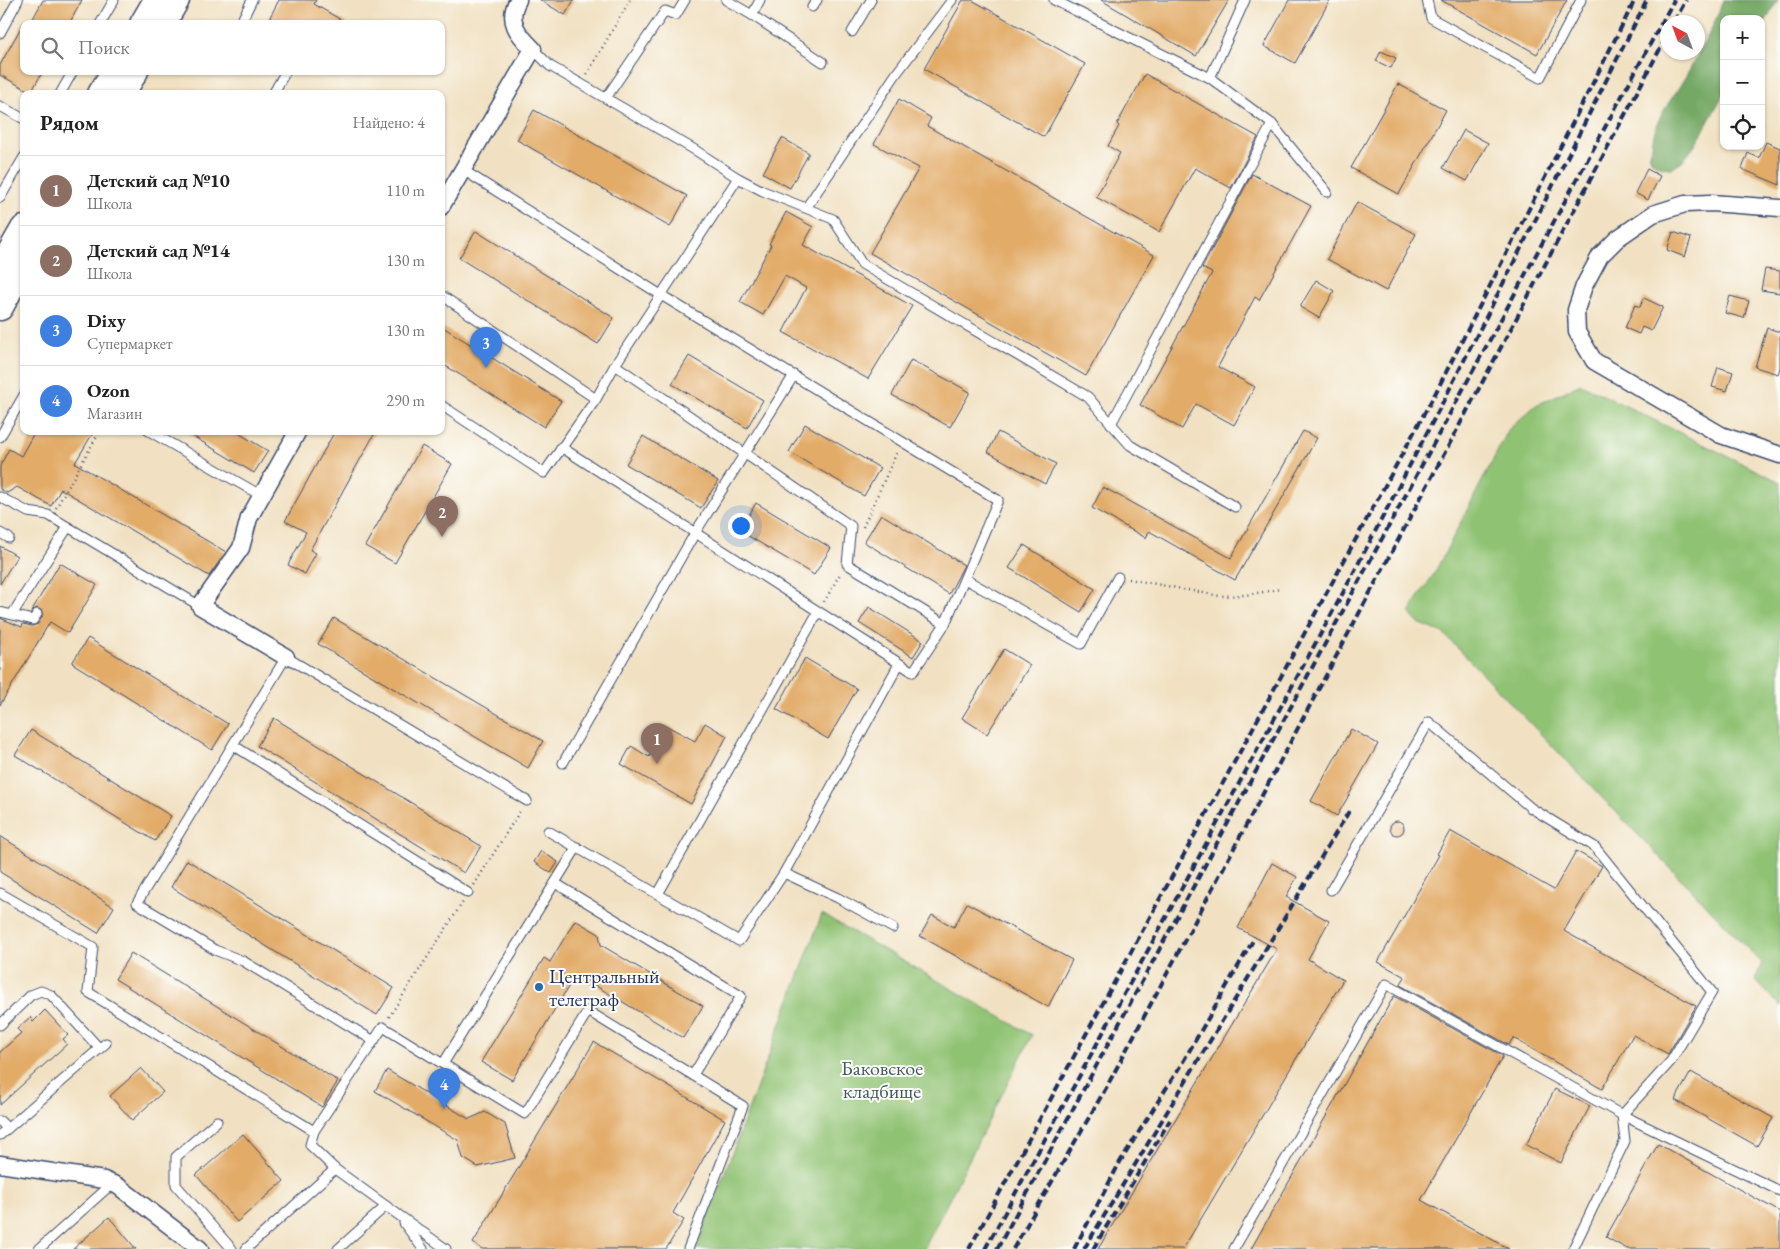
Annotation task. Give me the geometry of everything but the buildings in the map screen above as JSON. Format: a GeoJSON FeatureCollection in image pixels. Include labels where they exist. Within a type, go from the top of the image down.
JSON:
{"type":"FeatureCollection","features":[{"type":"Feature","properties":{"kind":"main road"},"geometry":{"type":"LineString","coordinates":[[145,20],[157,0]]}},
{"type":"Feature","properties":{"kind":"main road"},"geometry":{"type":"LineString","coordinates":[[164,20],[176,0]]}},
{"type":"Feature","properties":{"kind":"main road"},"geometry":{"type":"LineString","coordinates":[[103,90],[113,75]]}},
{"type":"Feature","properties":{"kind":"main road"},"geometry":{"type":"LineString","coordinates":[[123,90],[132,75]]}},
{"type":"Feature","properties":{"kind":"main road"},"geometry":{"type":"LineString","coordinates":[[0,271],[20,236]]}},
{"type":"Feature","properties":{"kind":"main road"},"geometry":{"type":"LineString","coordinates":[[0,307],[20,270]]}},
{"type":"Feature","properties":{"kind":"street"},"geometry":{"type":"LineString","coordinates":[[445,200],[533,49],[518,34],[512,22],[514,8],[518,0]]}},
{"type":"Feature","properties":{"kind":"street"},"geometry":{"type":"LineString","coordinates":[[1780,208],[1711,203],[1685,204],[1653,214],[1618,238],[1600,256],[1584,286],[1576,310],[1576,332],[1594,361],[1721,435],[1780,455]]}},
{"type":"Feature","properties":{"kind":"street"},"geometry":{"type":"LineString","coordinates":[[286,657],[200,606],[241,548],[249,518],[296,435]]}},
{"type":"Feature","properties":{"kind":"street"},"geometry":{"type":"LineString","coordinates":[[0,1164],[95,1178],[112,1183],[132,1194],[200,1249]]}},
{"type":"Feature","properties":{"kind":"lane"},"geometry":{"type":"LineString","coordinates":[[0,33],[18,0]]}},
{"type":"Feature","properties":{"kind":"lane"},"geometry":{"type":"LineString","coordinates":[[102,20],[114,0]]}},
{"type":"Feature","properties":{"kind":"lane"},"geometry":{"type":"LineString","coordinates":[[242,20],[252,0]]}},
{"type":"Feature","properties":{"kind":"lane"},"geometry":{"type":"LineString","coordinates":[[606,98],[665,11],[676,15],[685,0]]}},
{"type":"Feature","properties":{"kind":"lane"},"geometry":{"type":"LineString","coordinates":[[726,0],[823,62]]}},
{"type":"Feature","properties":{"kind":"lane"},"geometry":{"type":"LineString","coordinates":[[752,15],[760,0]]}},
{"type":"Feature","properties":{"kind":"lane"},"geometry":{"type":"LineString","coordinates":[[852,32],[870,0]]}},
{"type":"Feature","properties":{"kind":"lane"},"geometry":{"type":"LineString","coordinates":[[806,208],[896,74],[952,0]]}},
{"type":"Feature","properties":{"kind":"lane"},"geometry":{"type":"LineString","coordinates":[[1054,0],[1210,78],[1272,124],[1327,192]]}},
{"type":"Feature","properties":{"kind":"lane"},"geometry":{"type":"LineString","coordinates":[[1210,78],[1245,0]]}},
{"type":"Feature","properties":{"kind":"lane"},"geometry":{"type":"LineString","coordinates":[[1427,0],[1430,18],[1540,78],[1581,0]]}},
{"type":"Feature","properties":{"kind":"lane"},"geometry":{"type":"LineString","coordinates":[[533,49],[550,66],[696,150],[738,178],[763,191],[833,219],[862,264],[1088,397],[1130,445],[1234,507]]}},
{"type":"Feature","properties":{"kind":"lane"},"geometry":{"type":"LineString","coordinates":[[62,90],[71,75]]}},
{"type":"Feature","properties":{"kind":"lane"},"geometry":{"type":"LineString","coordinates":[[275,90],[284,75]]}},
{"type":"Feature","properties":{"kind":"lane"},"geometry":{"type":"LineString","coordinates":[[0,106],[20,117]]}},
{"type":"Feature","properties":{"kind":"lane"},"geometry":{"type":"LineString","coordinates":[[1111,424],[1272,124]]}},
{"type":"Feature","properties":{"kind":"lane"},"geometry":{"type":"LineString","coordinates":[[0,198],[20,164]]}},
{"type":"Feature","properties":{"kind":"lane"},"geometry":{"type":"LineString","coordinates":[[463,170],[661,295],[998,500],[945,624],[913,672],[561,447]]}},
{"type":"Feature","properties":{"kind":"lane"},"geometry":{"type":"LineString","coordinates":[[445,408],[544,473],[596,399],[615,365],[738,178]]}},
{"type":"Feature","properties":{"kind":"lane"},"geometry":{"type":"LineString","coordinates":[[445,298],[596,399]]}},
{"type":"Feature","properties":{"kind":"lane"},"geometry":{"type":"LineString","coordinates":[[615,365],[851,526],[847,564],[945,624]]}},
{"type":"Feature","properties":{"kind":"lane"},"geometry":{"type":"LineString","coordinates":[[563,762],[694,533],[794,375]]}},
{"type":"Feature","properties":{"kind":"lane"},"geometry":{"type":"LineString","coordinates":[[0,437],[20,403]]}},
{"type":"Feature","properties":{"kind":"lane"},"geometry":{"type":"LineString","coordinates":[[156,435],[262,496]]}},
{"type":"Feature","properties":{"kind":"lane"},"geometry":{"type":"LineString","coordinates":[[0,497],[28,512],[51,517],[200,606]]}},
{"type":"Feature","properties":{"kind":"lane"},"geometry":{"type":"LineString","coordinates":[[13,613],[68,527]]}},
{"type":"Feature","properties":{"kind":"lane"},"geometry":{"type":"LineString","coordinates":[[0,533],[9,538]]}},
{"type":"Feature","properties":{"kind":"lane"},"geometry":{"type":"LineString","coordinates":[[964,579],[1081,644],[1118,576]]}},
{"type":"Feature","properties":{"kind":"lane"},"geometry":{"type":"LineString","coordinates":[[0,612],[13,613],[33,620],[37,614]]}},
{"type":"Feature","properties":{"kind":"lane"},"geometry":{"type":"LineString","coordinates":[[658,894],[818,612]]}},
{"type":"Feature","properties":{"kind":"lane"},"geometry":{"type":"LineString","coordinates":[[374,1041],[244,961],[215,950],[137,903],[286,657],[527,801]]}},
{"type":"Feature","properties":{"kind":"lane"},"geometry":{"type":"LineString","coordinates":[[548,831],[739,941],[784,873],[899,664]]}},
{"type":"Feature","properties":{"kind":"lane"},"geometry":{"type":"LineString","coordinates":[[1331,890],[1429,722],[1531,808],[1594,847],[1712,992],[1671,1061],[1622,1115],[1625,1141],[1572,1249]]}},
{"type":"Feature","properties":{"kind":"lane"},"geometry":{"type":"LineString","coordinates":[[233,745],[468,893]]}},
{"type":"Feature","properties":{"kind":"lane"},"geometry":{"type":"LineString","coordinates":[[443,1064],[576,847]]}},
{"type":"Feature","properties":{"kind":"lane"},"geometry":{"type":"LineString","coordinates":[[784,873],[838,898],[893,928]]}},
{"type":"Feature","properties":{"kind":"lane"},"geometry":{"type":"LineString","coordinates":[[555,883],[741,996],[693,1075]]}},
{"type":"Feature","properties":{"kind":"lane"},"geometry":{"type":"LineString","coordinates":[[0,893],[93,947],[88,992],[314,1131]]}},
{"type":"Feature","properties":{"kind":"lane"},"geometry":{"type":"LineString","coordinates":[[1234,1249],[1386,984],[1622,1115],[1780,1191]]}},
{"type":"Feature","properties":{"kind":"lane"},"geometry":{"type":"LineString","coordinates":[[0,1025],[31,994],[41,991],[51,995],[102,1045],[4,1132],[0,1121]]}},
{"type":"Feature","properties":{"kind":"lane"},"geometry":{"type":"LineString","coordinates":[[446,1249],[335,1169],[310,1145],[314,1131],[383,1027],[524,1114],[588,1011],[743,1106],[688,1249]]}},
{"type":"Feature","properties":{"kind":"lane"},"geometry":{"type":"LineString","coordinates":[[216,1120],[176,1157],[176,1186],[232,1249]]}},
{"type":"Feature","properties":{"kind":"lane"},"geometry":{"type":"LineString","coordinates":[[246,1249],[335,1169]]}},
{"type":"Feature","properties":{"kind":"lane"},"geometry":{"type":"LineString","coordinates":[[39,1249],[112,1183]]}},
{"type":"Feature","properties":{"kind":"lane"},"geometry":{"type":"LineString","coordinates":[[338,1249],[386,1206]]}},
{"type":"Feature","properties":{"kind":"lane"},"geometry":{"type":"LineString","coordinates":[[398,1216],[423,1249]]}},
{"type":"Feature","properties":{"kind":"path"},"geometry":{"type":"LineString","coordinates":[[581,84],[630,0]]}},
{"type":"Feature","properties":{"kind":"path"},"geometry":{"type":"LineString","coordinates":[[51,517],[98,435]]}},
{"type":"Feature","properties":{"kind":"path"},"geometry":{"type":"LineString","coordinates":[[1118,576],[1220,596],[1246,595],[1280,589]]}},
{"type":"Feature","properties":{"kind":"path"},"geometry":{"type":"LineString","coordinates":[[383,1027],[527,801]]}},
{"type":"Feature","properties":{"kind":"green space"},"geometry":{"type":"Polygon","coordinates":[[[1723,0],[1778,0],[1765,22],[1765,15],[1720,15],[1720,100],[1696,144],[1682,162],[1673,168],[1660,166],[1654,163],[1650,156],[1656,126],[1695,60],[1705,60],[1705,42],[1723,0]]]}},
{"type":"Feature","properties":{"kind":"green space"},"geometry":{"type":"Polygon","coordinates":[[[1581,384],[1780,482],[1780,1006],[1755,980],[1762,963],[1443,633],[1418,623],[1410,614],[1415,602],[1434,574],[1509,429],[1536,405],[1581,384]]]}},
{"type":"Feature","properties":{"kind":"green space","name":"Баковское кладбище"},"geometry":{"type":"Polygon","coordinates":[[[822,914],[1032,1035],[924,1249],[696,1249],[822,914]]]}},
{"type":"Feature","properties":{"kind":"railway"},"geometry":{"type":"LineString","coordinates":[[969,1249],[1436,392],[1635,0]]}},
{"type":"Feature","properties":{"kind":"railway"},"geometry":{"type":"LineString","coordinates":[[985,1249],[1344,591],[1446,396],[1647,0]]}},
{"type":"Feature","properties":{"kind":"railway"},"geometry":{"type":"LineString","coordinates":[[997,1249],[1674,0]]}},
{"type":"Feature","properties":{"kind":"railway"},"geometry":{"type":"LineString","coordinates":[[1678,15],[1686,0]]}},
{"type":"Feature","properties":{"kind":"railway"},"geometry":{"type":"LineString","coordinates":[[1013,1249],[1106,1088],[1660,49]]}},
{"type":"Feature","properties":{"kind":"railway"},"geometry":{"type":"LineString","coordinates":[[1084,1249],[1351,808]]}},
{"type":"Feature","properties":{"kind":"railway"},"geometry":{"type":"LineString","coordinates":[[1074,1249],[1120,1162],[1184,1060],[1255,937]]}},
{"type":"Feature","properties":{"kind":"railway"},"geometry":{"type":"LineString","coordinates":[[1093,1249],[1170,1120]]}},
{"type":"Feature","properties":{"kind":"place","name":"Dixy"},"geometry":{"type":"Point","coordinates":[486,368]}},
{"type":"Feature","properties":{"kind":"place","name":"Детский сад №14"},"geometry":{"type":"Point","coordinates":[442,537]}},
{"type":"Feature","properties":{"kind":"place","name":"Детский сад №10"},"geometry":{"type":"Point","coordinates":[657,764]}},
{"type":"Feature","properties":{"kind":"place","name":"Центральный телеграф"},"geometry":{"type":"Point","coordinates":[539,987]}},
{"type":"Feature","properties":{"kind":"place","name":"Ozon"},"geometry":{"type":"Point","coordinates":[444,1109]}}]}
